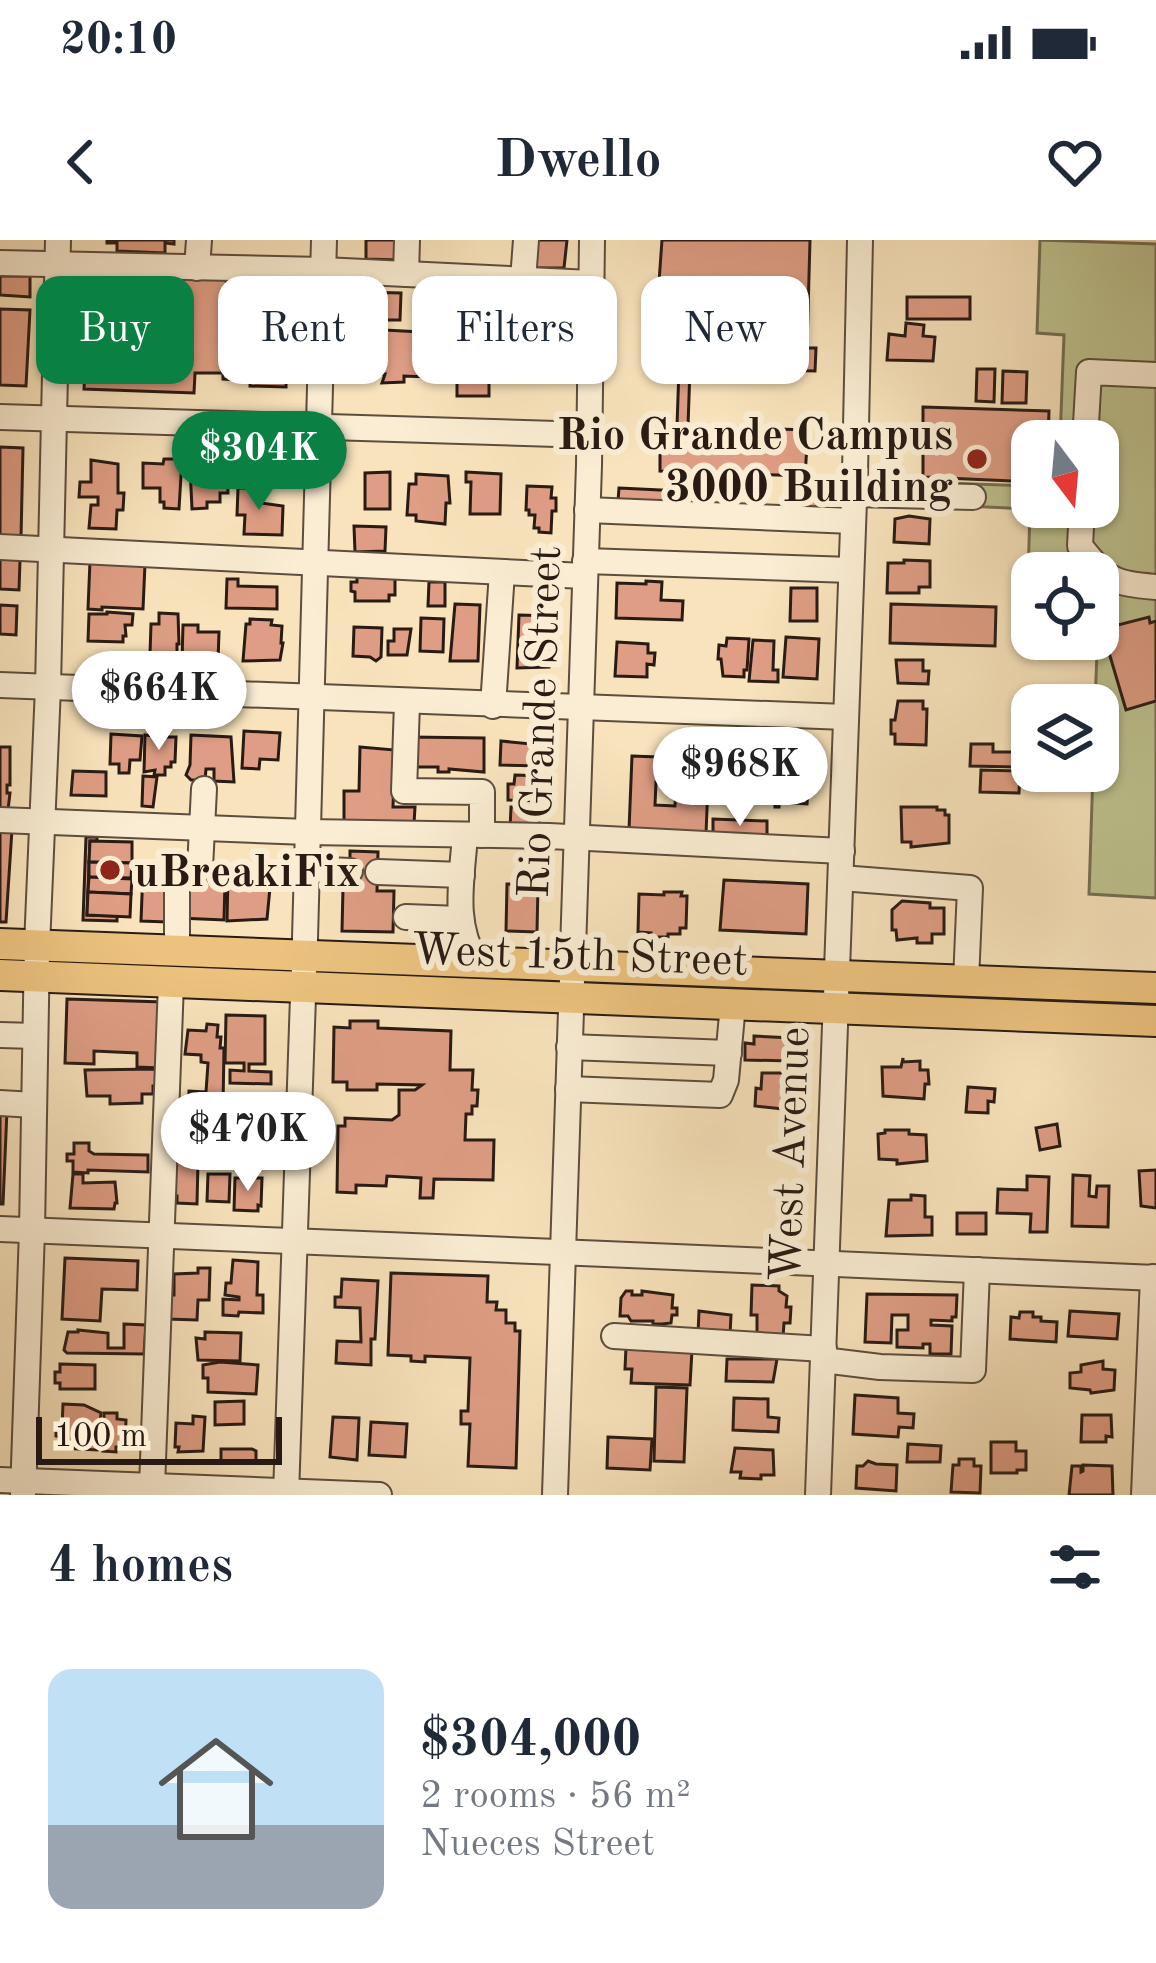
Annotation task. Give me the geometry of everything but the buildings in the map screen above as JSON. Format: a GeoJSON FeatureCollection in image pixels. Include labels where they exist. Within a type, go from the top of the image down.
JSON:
{"type":"FeatureCollection","features":[{"type":"Feature","properties":{"kind":"main road","name":"West 15th Street"},"geometry":{"type":"LineString","coordinates":[[0,944],[36,961],[171,983],[1156,1021]]}},
{"type":"Feature","properties":{"kind":"main road","name":"West 15th Street"},"geometry":{"type":"LineString","coordinates":[[0,975],[36,961],[177,951],[1156,988]]}},
{"type":"Feature","properties":{"kind":"street"},"geometry":{"type":"LineString","coordinates":[[197,268],[199,240]]}},
{"type":"Feature","properties":{"kind":"street"},"geometry":{"type":"LineString","coordinates":[[286,1493],[324,240]]}},
{"type":"Feature","properties":{"kind":"street"},"geometry":{"type":"LineString","coordinates":[[406,240],[406,274]]}},
{"type":"Feature","properties":{"kind":"street"},"geometry":{"type":"LineString","coordinates":[[524,276],[526,240]]}},
{"type":"Feature","properties":{"kind":"street","name":"Rio Grande Street"},"geometry":{"type":"LineString","coordinates":[[591,276],[592,240]]}},
{"type":"Feature","properties":{"kind":"street","name":"West Avenue"},"geometry":{"type":"LineString","coordinates":[[818,1495],[831,1358],[827,1264],[860,240]]}},
{"type":"Feature","properties":{"kind":"street"},"geometry":{"type":"LineString","coordinates":[[58,252],[32,1230],[15,1485],[379,1495]]}},
{"type":"Feature","properties":{"kind":"street"},"geometry":{"type":"LineString","coordinates":[[0,263],[58,252],[197,268],[445,276]]}},
{"type":"Feature","properties":{"kind":"street"},"geometry":{"type":"LineString","coordinates":[[1086,420],[1089,372],[1156,375]]}},
{"type":"Feature","properties":{"kind":"street","name":"Rio Grande Street"},"geometry":{"type":"LineString","coordinates":[[554,1495],[590,384]]}},
{"type":"Feature","properties":{"kind":"street"},"geometry":{"type":"LineString","coordinates":[[0,417],[589,435]]}},
{"type":"Feature","properties":{"kind":"street"},"geometry":{"type":"LineString","coordinates":[[854,494],[973,497]]}},
{"type":"Feature","properties":{"kind":"street"},"geometry":{"type":"LineString","coordinates":[[587,510],[854,521]]}},
{"type":"Feature","properties":{"kind":"street"},"geometry":{"type":"LineString","coordinates":[[1081,528],[1080,546],[1118,584],[1156,587]]}},
{"type":"Feature","properties":{"kind":"street"},"geometry":{"type":"LineString","coordinates":[[0,547],[502,572],[851,570]]}},
{"type":"Feature","properties":{"kind":"street"},"geometry":{"type":"LineString","coordinates":[[493,706],[502,572]]}},
{"type":"Feature","properties":{"kind":"street"},"geometry":{"type":"LineString","coordinates":[[0,686],[846,717]]}},
{"type":"Feature","properties":{"kind":"street"},"geometry":{"type":"LineString","coordinates":[[406,703],[404,791],[482,792],[462,875],[460,919],[476,962]]}},
{"type":"Feature","properties":{"kind":"street"},"geometry":{"type":"LineString","coordinates":[[177,951],[177,885],[180,878],[200,868],[204,789]]}},
{"type":"Feature","properties":{"kind":"street"},"geometry":{"type":"LineString","coordinates":[[0,820],[842,851]]}},
{"type":"Feature","properties":{"kind":"street"},"geometry":{"type":"LineString","coordinates":[[307,869],[350,871]]}},
{"type":"Feature","properties":{"kind":"street"},"geometry":{"type":"LineString","coordinates":[[378,872],[462,875]]}},
{"type":"Feature","properties":{"kind":"street"},"geometry":{"type":"LineString","coordinates":[[841,878],[970,888],[966,980]]}},
{"type":"Feature","properties":{"kind":"street"},"geometry":{"type":"LineString","coordinates":[[406,917],[460,919]]}},
{"type":"Feature","properties":{"kind":"street"},"geometry":{"type":"LineString","coordinates":[[152,1487],[171,983]]}},
{"type":"Feature","properties":{"kind":"street"},"geometry":{"type":"LineString","coordinates":[[568,1089],[720,1095],[726,1080],[733,1004]]}},
{"type":"Feature","properties":{"kind":"street"},"geometry":{"type":"LineString","coordinates":[[0,1035],[35,1036]]}},
{"type":"Feature","properties":{"kind":"street"},"geometry":{"type":"LineString","coordinates":[[569,1047],[729,1053]]}},
{"type":"Feature","properties":{"kind":"street"},"geometry":{"type":"LineString","coordinates":[[0,1102],[34,1105]]}},
{"type":"Feature","properties":{"kind":"street"},"geometry":{"type":"LineString","coordinates":[[0,1228],[1155,1278],[1144,1495]]}},
{"type":"Feature","properties":{"kind":"street"},"geometry":{"type":"LineString","coordinates":[[614,1336],[973,1370],[976,1270]]}},
{"type":"Feature","properties":{"kind":"green space"},"geometry":{"type":"Polygon","coordinates":[[[1040,240],[1156,244],[1156,898],[1089,894],[1092,792],[1119,792],[1119,684],[1096,684],[1097,660],[1119,660],[1119,552],[1029,552],[1029,528],[1119,528],[1119,420],[1061,420],[1064,335],[1037,333],[1040,240]]]}},
{"type":"Feature","properties":{"kind":"green space"},"geometry":{"type":"Polygon","coordinates":[[[884,481],[1011,485],[1011,508],[883,502],[884,481]]]}},
{"type":"Feature","properties":{"kind":"place","name":"Rio Grande Campus 3000 Building"},"geometry":{"type":"Point","coordinates":[977,459]}},
{"type":"Feature","properties":{"kind":"place","name":"uBreakiFix"},"geometry":{"type":"Point","coordinates":[110,870]}}]}
